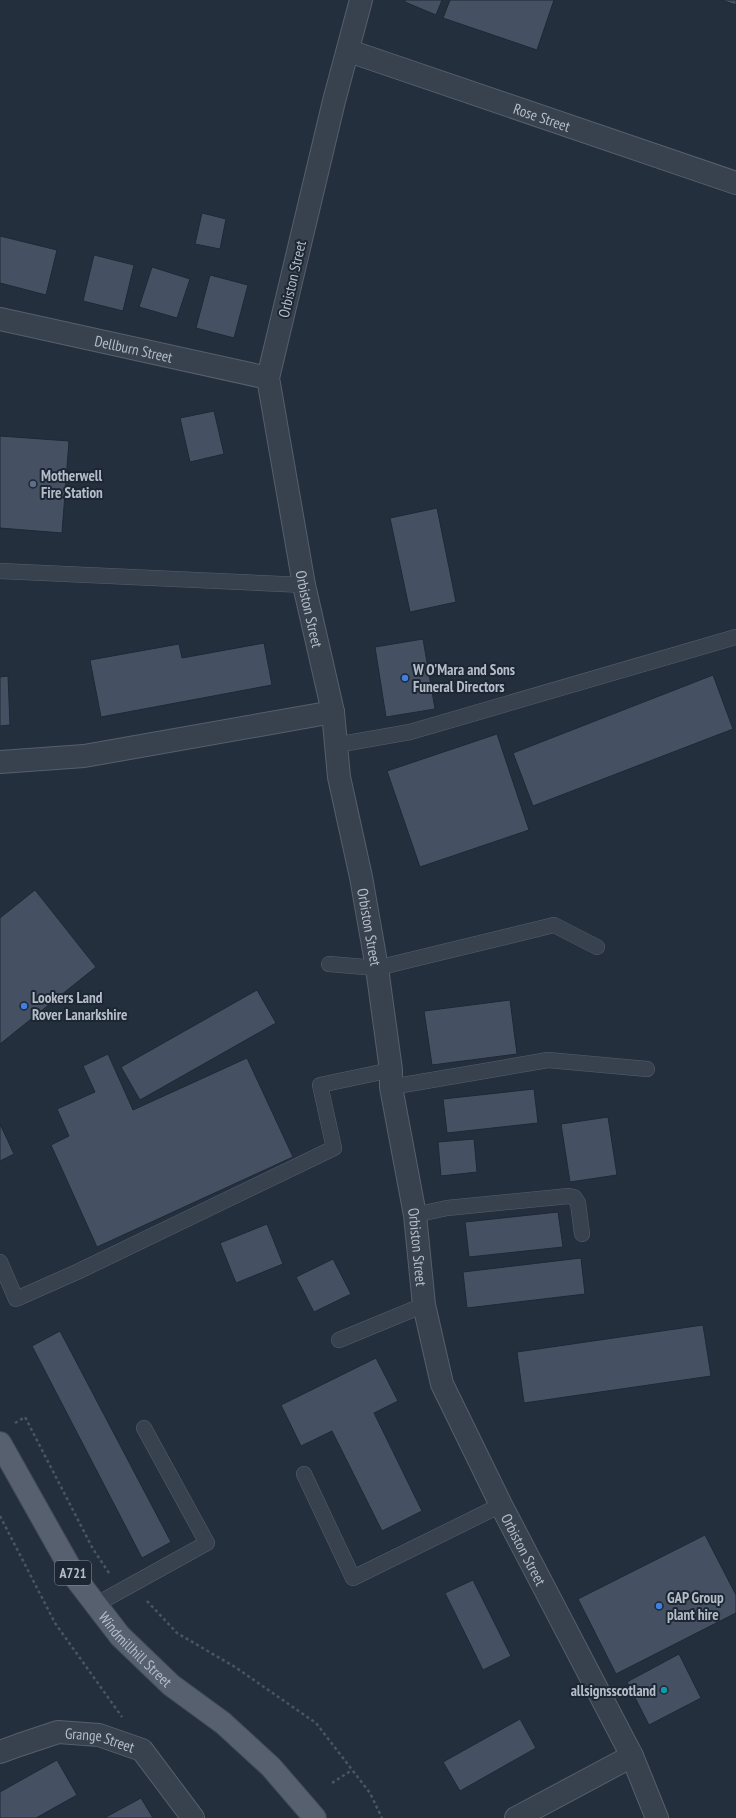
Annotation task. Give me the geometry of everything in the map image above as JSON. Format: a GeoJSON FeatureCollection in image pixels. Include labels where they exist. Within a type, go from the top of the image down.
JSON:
{"type":"FeatureCollection","features":[{"type":"Feature","properties":{"kind":"main road","name":"Windmillhill Street"},"geometry":{"type":"LineString","coordinates":[[0,1443],[77,1580],[120,1636],[171,1685],[223,1723],[272,1767],[315,1818]]}},
{"type":"Feature","properties":{"kind":"street","name":"Orbiston Street"},"geometry":{"type":"LineString","coordinates":[[362,0],[332,108],[268,378],[304,585],[333,712],[339,777],[361,877],[377,968],[391,1079],[416,1215],[424,1305],[442,1384],[501,1505],[632,1756],[656,1818]]}},
{"type":"Feature","properties":{"kind":"street","name":"Rose Street"},"geometry":{"type":"LineString","coordinates":[[348,51],[736,183]]}},
{"type":"Feature","properties":{"kind":"street","name":"Dellburn Street"},"geometry":{"type":"LineString","coordinates":[[0,319],[268,378]]}},
{"type":"Feature","properties":{"kind":"street"},"geometry":{"type":"LineString","coordinates":[[0,762],[84,756],[333,712]]}},
{"type":"Feature","properties":{"kind":"street","name":"Grange Street"},"geometry":{"type":"LineString","coordinates":[[0,1752],[58,1732],[99,1735],[142,1750],[192,1818]]}},
{"type":"Feature","properties":{"kind":"street"},"geometry":{"type":"LineString","coordinates":[[516,1818],[632,1756]]}},
{"type":"Feature","properties":{"kind":"lane"},"geometry":{"type":"LineString","coordinates":[[0,571],[304,585]]}},
{"type":"Feature","properties":{"kind":"lane"},"geometry":{"type":"LineString","coordinates":[[336,745],[410,732],[736,637]]}},
{"type":"Feature","properties":{"kind":"lane"},"geometry":{"type":"LineString","coordinates":[[329,964],[377,968],[554,925],[598,947]]}},
{"type":"Feature","properties":{"kind":"lane"},"geometry":{"type":"LineString","coordinates":[[0,1262],[16,1299],[78,1272],[334,1148],[320,1085],[391,1079],[548,1060],[647,1069]]}},
{"type":"Feature","properties":{"kind":"lane"},"geometry":{"type":"LineString","coordinates":[[416,1215],[447,1208],[569,1196],[574,1197],[578,1203],[582,1234]]}},
{"type":"Feature","properties":{"kind":"lane"},"geometry":{"type":"LineString","coordinates":[[339,1340],[424,1305]]}},
{"type":"Feature","properties":{"kind":"lane"},"geometry":{"type":"LineString","coordinates":[[95,1605],[207,1543],[144,1428]]}},
{"type":"Feature","properties":{"kind":"lane"},"geometry":{"type":"LineString","coordinates":[[304,1474],[353,1578],[501,1505]]}},
{"type":"Feature","properties":{"kind":"path"},"geometry":{"type":"LineString","coordinates":[[25,1417],[93,1549],[111,1576],[132,1585],[177,1633],[235,1667],[316,1723],[370,1793],[382,1818]]}},
{"type":"Feature","properties":{"kind":"path"},"geometry":{"type":"LineString","coordinates":[[0,1516],[55,1623],[122,1718]]}},
{"type":"Feature","properties":{"kind":"path"},"geometry":{"type":"LineString","coordinates":[[332,1783],[352,1770]]}},
{"type":"Feature","properties":{"kind":"building"},"geometry":{"type":"Polygon","coordinates":[[[405,0],[442,0],[436,15],[405,2],[405,0]]]}},
{"type":"Feature","properties":{"kind":"building"},"geometry":{"type":"Polygon","coordinates":[[[450,0],[554,0],[537,50],[443,18],[450,0]]]}},
{"type":"Feature","properties":{"kind":"building"},"geometry":{"type":"Polygon","coordinates":[[[721,0],[736,0],[736,5],[721,0]]]}},
{"type":"Feature","properties":{"kind":"building"},"geometry":{"type":"Polygon","coordinates":[[[202,213],[226,219],[220,249],[195,244],[202,213]]]}},
{"type":"Feature","properties":{"kind":"building"},"geometry":{"type":"Polygon","coordinates":[[[0,236],[57,250],[46,295],[0,283],[0,236]]]}},
{"type":"Feature","properties":{"kind":"building"},"geometry":{"type":"Polygon","coordinates":[[[94,255],[134,265],[123,311],[83,301],[94,255]]]}},
{"type":"Feature","properties":{"kind":"building"},"geometry":{"type":"Polygon","coordinates":[[[152,267],[190,279],[177,318],[139,307],[152,267]]]}},
{"type":"Feature","properties":{"kind":"building"},"geometry":{"type":"Polygon","coordinates":[[[210,275],[248,285],[234,338],[196,328],[210,275]]]}},
{"type":"Feature","properties":{"kind":"building"},"geometry":{"type":"Polygon","coordinates":[[[214,411],[224,454],[190,462],[180,418],[214,411]]]}},
{"type":"Feature","properties":{"kind":"building","name":"Motherwell Fire Station"},"geometry":{"type":"Polygon","coordinates":[[[0,436],[69,441],[62,533],[0,528],[0,436]]]}},
{"type":"Feature","properties":{"kind":"building"},"geometry":{"type":"Polygon","coordinates":[[[437,508],[456,602],[410,612],[390,518],[437,508]]]}},
{"type":"Feature","properties":{"kind":"building","name":"W O'Mara and Sons Funeral Directors"},"geometry":{"type":"Polygon","coordinates":[[[423,639],[435,709],[386,717],[375,647],[423,639]]]}},
{"type":"Feature","properties":{"kind":"building"},"geometry":{"type":"Polygon","coordinates":[[[264,643],[272,685],[101,717],[90,660],[179,644],[182,658],[264,643]]]}},
{"type":"Feature","properties":{"kind":"building"},"geometry":{"type":"Polygon","coordinates":[[[713,675],[733,729],[533,806],[513,753],[713,675]]]}},
{"type":"Feature","properties":{"kind":"building"},"geometry":{"type":"Polygon","coordinates":[[[8,676],[10,725],[0,726],[0,677],[8,676]]]}},
{"type":"Feature","properties":{"kind":"building"},"geometry":{"type":"Polygon","coordinates":[[[497,734],[529,830],[420,867],[387,771],[497,734]]]}},
{"type":"Feature","properties":{"kind":"building","name":"Lookers Land Rover Lanarkshire"},"geometry":{"type":"Polygon","coordinates":[[[35,890],[96,967],[0,1044],[0,918],[35,890]]]}},
{"type":"Feature","properties":{"kind":"building"},"geometry":{"type":"Polygon","coordinates":[[[257,990],[276,1023],[140,1100],[121,1067],[257,990]]]}},
{"type":"Feature","properties":{"kind":"building"},"geometry":{"type":"Polygon","coordinates":[[[510,1000],[517,1054],[432,1065],[424,1011],[510,1000]]]}},
{"type":"Feature","properties":{"kind":"building"},"geometry":{"type":"Polygon","coordinates":[[[108,1054],[133,1110],[247,1058],[293,1157],[97,1247],[51,1145],[69,1136],[57,1109],[95,1092],[83,1066],[108,1054]]]}},
{"type":"Feature","properties":{"kind":"building"},"geometry":{"type":"Polygon","coordinates":[[[534,1089],[538,1123],[447,1133],[443,1099],[534,1089]]]}},
{"type":"Feature","properties":{"kind":"building"},"geometry":{"type":"Polygon","coordinates":[[[608,1117],[617,1175],[570,1182],[561,1124],[608,1117]]]}},
{"type":"Feature","properties":{"kind":"building"},"geometry":{"type":"Polygon","coordinates":[[[0,1124],[14,1154],[0,1161],[0,1124]]]}},
{"type":"Feature","properties":{"kind":"building"},"geometry":{"type":"Polygon","coordinates":[[[474,1139],[477,1172],[441,1176],[438,1142],[474,1139]]]}},
{"type":"Feature","properties":{"kind":"building"},"geometry":{"type":"Polygon","coordinates":[[[558,1212],[563,1247],[469,1257],[465,1222],[558,1212]]]}},
{"type":"Feature","properties":{"kind":"building"},"geometry":{"type":"Polygon","coordinates":[[[267,1224],[283,1264],[236,1283],[220,1243],[267,1224]]]}},
{"type":"Feature","properties":{"kind":"building"},"geometry":{"type":"Polygon","coordinates":[[[581,1258],[585,1294],[467,1308],[463,1272],[581,1258]]]}},
{"type":"Feature","properties":{"kind":"building"},"geometry":{"type":"Polygon","coordinates":[[[333,1259],[351,1294],[314,1312],[296,1277],[333,1259]]]}},
{"type":"Feature","properties":{"kind":"building"},"geometry":{"type":"Polygon","coordinates":[[[703,1325],[711,1376],[524,1403],[517,1352],[703,1325]]]}},
{"type":"Feature","properties":{"kind":"building"},"geometry":{"type":"Polygon","coordinates":[[[60,1331],[171,1542],[142,1558],[32,1346],[60,1331]]]}},
{"type":"Feature","properties":{"kind":"building"},"geometry":{"type":"Polygon","coordinates":[[[376,1358],[398,1401],[374,1413],[422,1511],[382,1531],[332,1431],[301,1446],[281,1405],[376,1358]]]}},
{"type":"Feature","properties":{"kind":"building","name":"GAP Group plant hire"},"geometry":{"type":"Polygon","coordinates":[[[705,1535],[736,1595],[736,1613],[616,1674],[578,1599],[705,1535]]]}},
{"type":"Feature","properties":{"kind":"building"},"geometry":{"type":"Polygon","coordinates":[[[473,1580],[511,1656],[483,1670],[445,1593],[473,1580]]]}},
{"type":"Feature","properties":{"kind":"building","name":"allsignsscotland"},"geometry":{"type":"Polygon","coordinates":[[[679,1654],[701,1698],[649,1725],[627,1682],[679,1654]]]}},
{"type":"Feature","properties":{"kind":"building"},"geometry":{"type":"Polygon","coordinates":[[[520,1719],[536,1748],[460,1791],[443,1762],[520,1719]]]}},
{"type":"Feature","properties":{"kind":"building"},"geometry":{"type":"Polygon","coordinates":[[[57,1760],[77,1795],[36,1818],[0,1818],[0,1792],[57,1760]]]}},
{"type":"Feature","properties":{"kind":"building"},"geometry":{"type":"Polygon","coordinates":[[[141,1798],[153,1818],[106,1818],[106,1817],[141,1798]]]}},
{"type":"Feature","properties":{"kind":"place","name":"Motherwell Fire Station"},"geometry":{"type":"Point","coordinates":[33,484]}},
{"type":"Feature","properties":{"kind":"place","name":"W O'Mara and Sons Funeral Directors"},"geometry":{"type":"Point","coordinates":[405,678]}},
{"type":"Feature","properties":{"kind":"place","name":"Lookers Land Rover Lanarkshire"},"geometry":{"type":"Point","coordinates":[24,1006]}},
{"type":"Feature","properties":{"kind":"place","name":"GAP Group plant hire"},"geometry":{"type":"Point","coordinates":[659,1606]}},
{"type":"Feature","properties":{"kind":"place","name":"allsignsscotland"},"geometry":{"type":"Point","coordinates":[664,1690]}}]}
